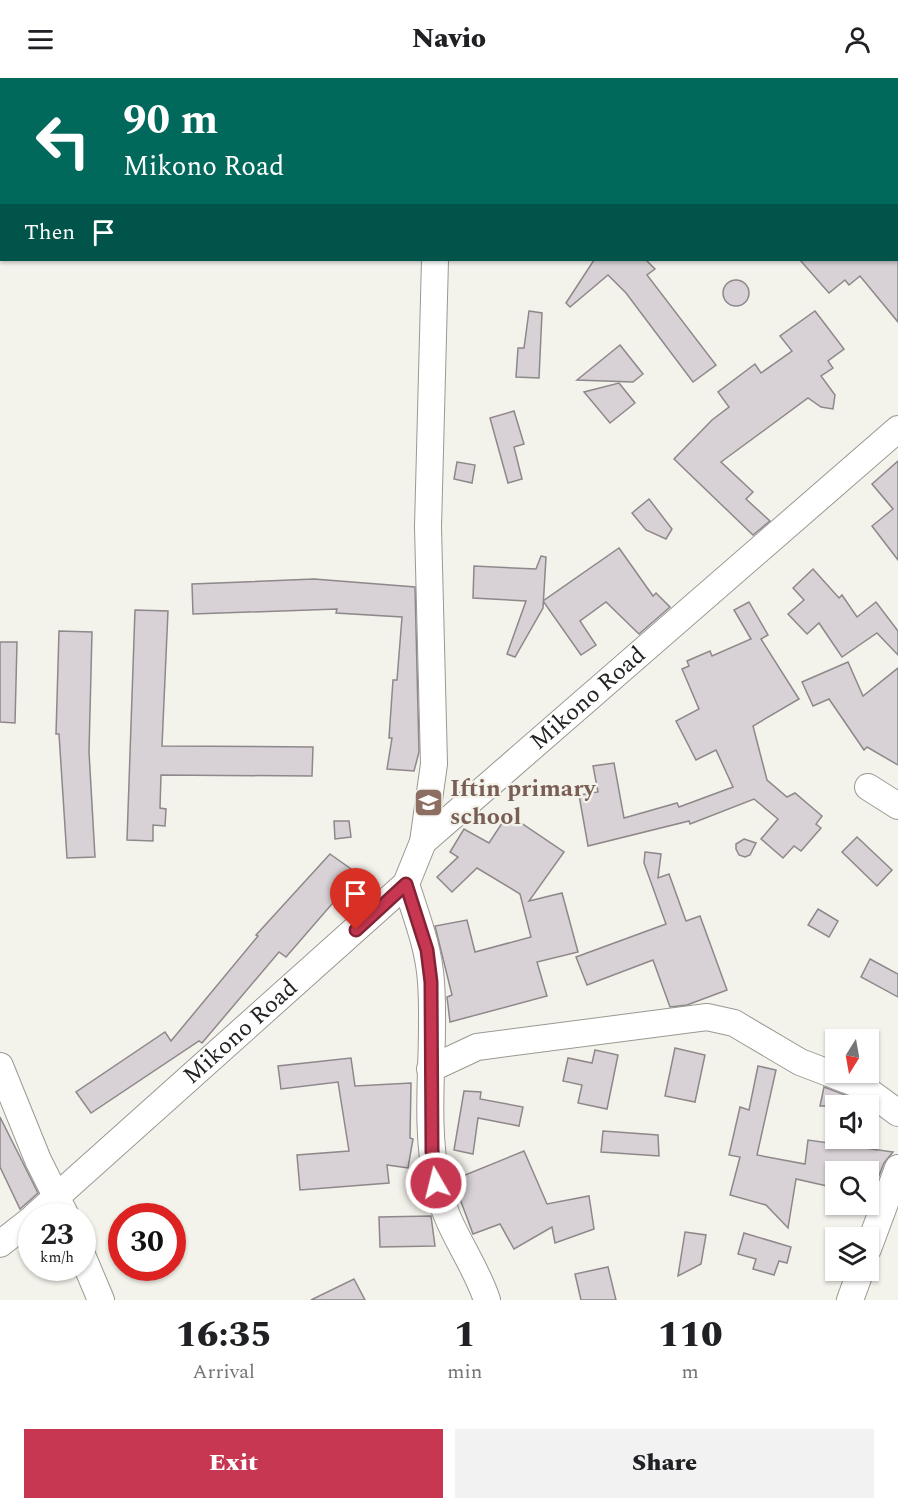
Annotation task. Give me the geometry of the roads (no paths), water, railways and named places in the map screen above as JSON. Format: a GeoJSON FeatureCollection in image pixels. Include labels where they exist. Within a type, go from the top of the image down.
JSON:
{"type":"FeatureCollection","features":[{"type":"Feature","properties":{"kind":"street"},"geometry":{"type":"LineString","coordinates":[[423,842],[434,764],[428,527],[435,261]]}},
{"type":"Feature","properties":{"kind":"street","name":"Mikono Road"},"geometry":{"type":"LineString","coordinates":[[66,1203],[406,884],[423,842],[898,429]]}},
{"type":"Feature","properties":{"kind":"street"},"geometry":{"type":"LineString","coordinates":[[868,787],[898,806]]}},
{"type":"Feature","properties":{"kind":"street"},"geometry":{"type":"LineString","coordinates":[[406,884],[427,950],[431,982],[432,1151],[436,1183],[445,1216],[487,1300]]}},
{"type":"Feature","properties":{"kind":"street"},"geometry":{"type":"LineString","coordinates":[[430,1069],[477,1047],[707,1017],[734,1023],[800,1062],[860,1084],[898,1113]]}},
{"type":"Feature","properties":{"kind":"street"},"geometry":{"type":"LineString","coordinates":[[0,1066],[38,1160],[60,1203]]}},
{"type":"Feature","properties":{"kind":"street"},"geometry":{"type":"LineString","coordinates":[[876,1227],[898,1168]]}},
{"type":"Feature","properties":{"kind":"street","name":"Mikono Road"},"geometry":{"type":"LineString","coordinates":[[0,1244],[18,1230]]}},
{"type":"Feature","properties":{"kind":"street"},"geometry":{"type":"LineString","coordinates":[[93,1281],[101,1300]]}},
{"type":"Feature","properties":{"kind":"street"},"geometry":{"type":"LineString","coordinates":[[850,1300],[857,1281]]}},
{"type":"Feature","properties":{"kind":"place","name":"Iftin primary school"},"geometry":{"type":"Point","coordinates":[429,803]}}]}
